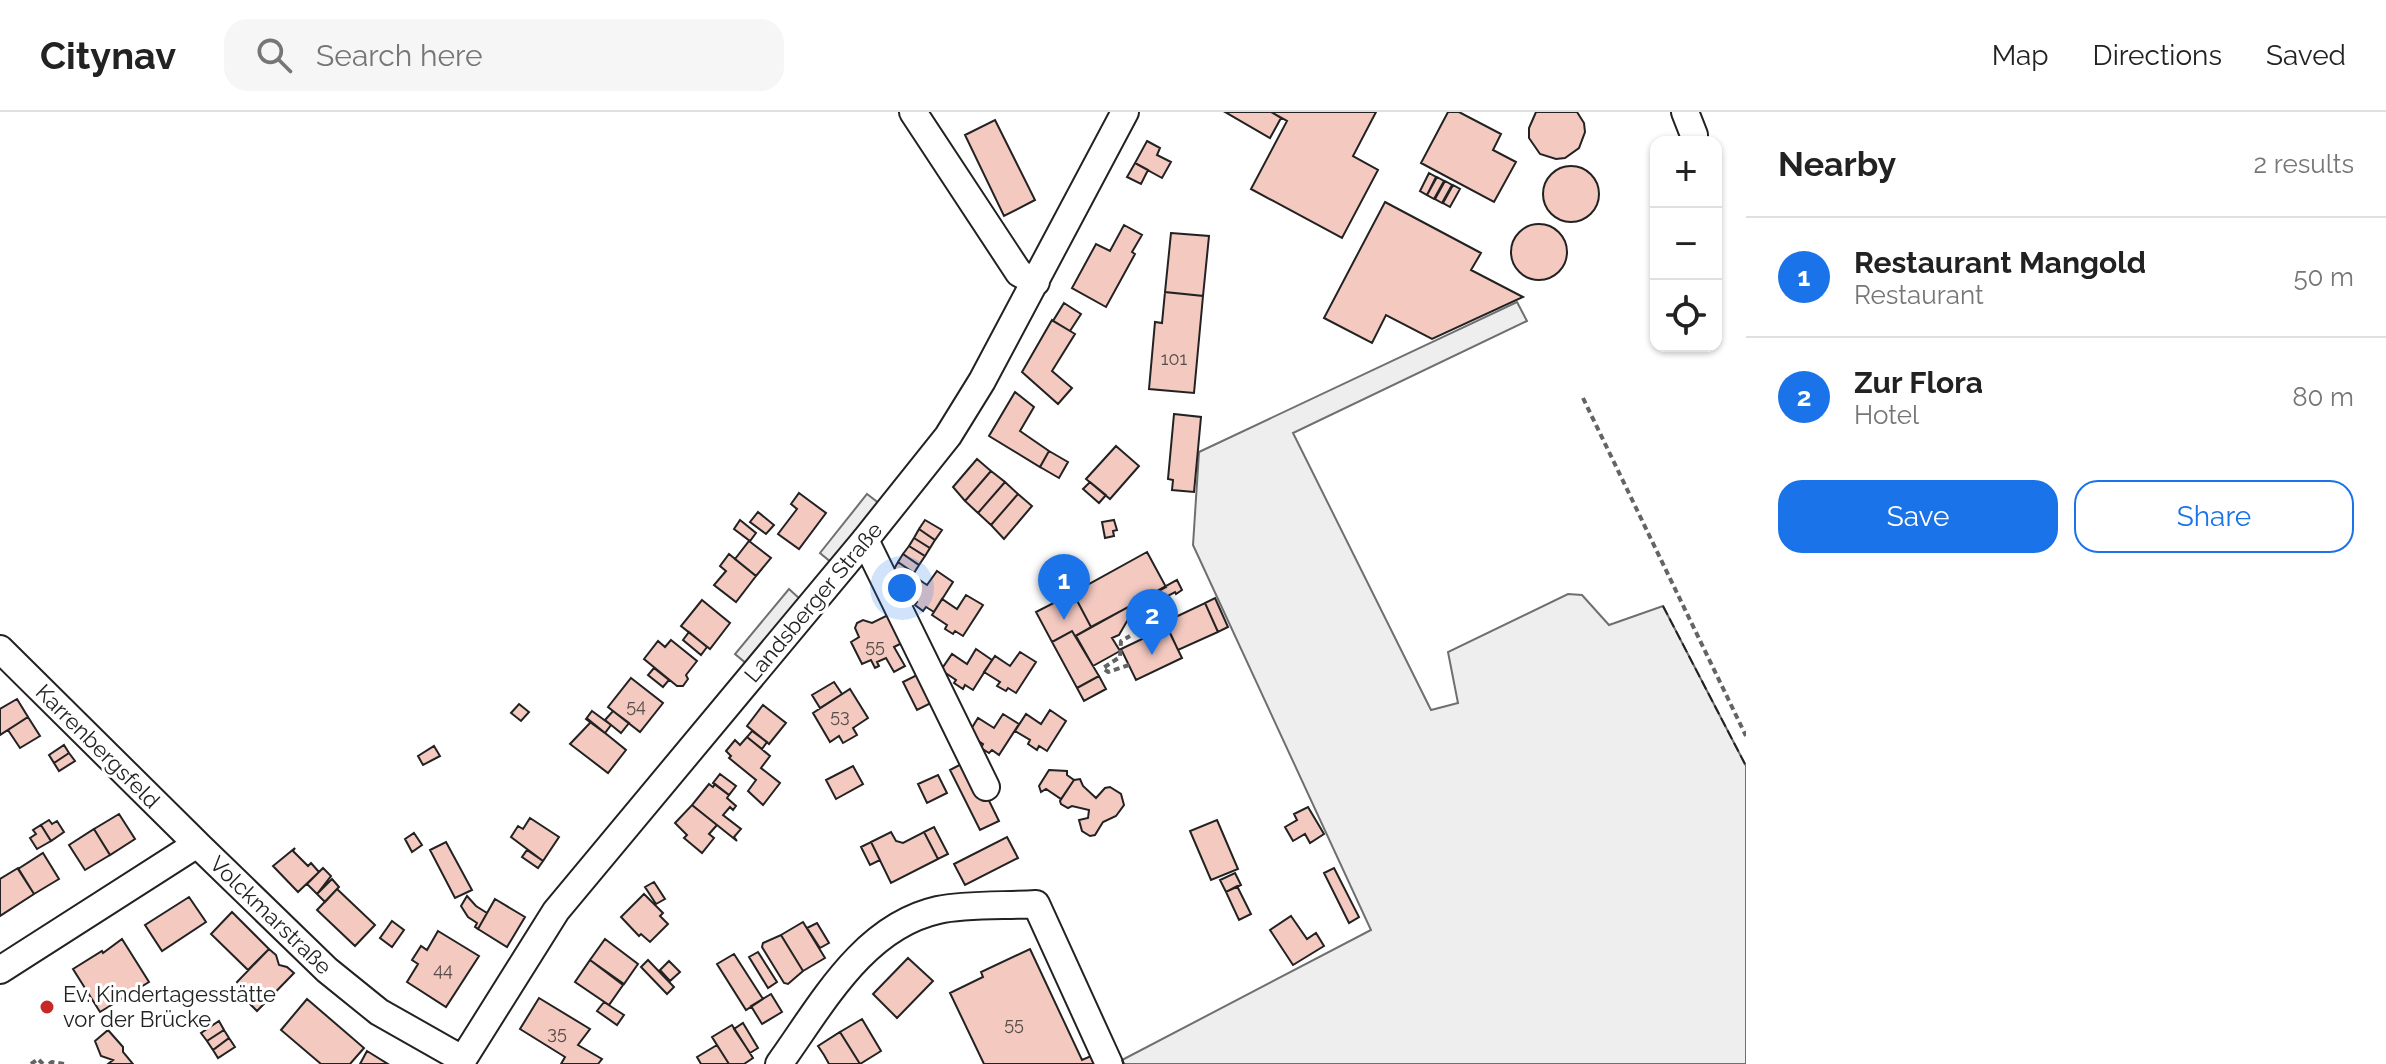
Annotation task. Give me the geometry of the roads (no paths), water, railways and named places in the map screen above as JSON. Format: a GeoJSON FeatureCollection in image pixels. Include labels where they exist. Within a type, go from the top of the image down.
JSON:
{"type":"FeatureCollection","features":[{"type":"Feature","properties":{"kind":"street"},"geometry":{"type":"LineString","coordinates":[[913,112],[1019,273],[1036,282]]}},
{"type":"Feature","properties":{"kind":"street","name":"Landsberger Straße"},"geometry":{"type":"LineString","coordinates":[[461,1062],[556,911],[948,436],[982,381],[1125,112]]}},
{"type":"Feature","properties":{"kind":"street"},"geometry":{"type":"LineString","coordinates":[[1685,112],[1694,136]]}},
{"type":"Feature","properties":{"kind":"street"},"geometry":{"type":"LineString","coordinates":[[865,540],[986,787]]}},
{"type":"Feature","properties":{"kind":"street","name":"Karrenbergsfeld"},"geometry":{"type":"LineString","coordinates":[[0,649],[197,844]]}},
{"type":"Feature","properties":{"kind":"street","name":"Volckmarstraße"},"geometry":{"type":"LineString","coordinates":[[0,970],[197,844],[348,987],[379,1012],[461,1062]]}},
{"type":"Feature","properties":{"kind":"street"},"geometry":{"type":"LineString","coordinates":[[779,1064],[856,959],[892,929],[939,909],[1036,904],[1109,1064]]}},
{"type":"Feature","properties":{"kind":"place","name":"Restaurant Mangold"},"geometry":{"type":"Point","coordinates":[1064,620]}},
{"type":"Feature","properties":{"kind":"place","name":"Zur Flora"},"geometry":{"type":"Point","coordinates":[1152,655]}},
{"type":"Feature","properties":{"kind":"place","name":"Ev. Kindertagesstätte vor der Brücke"},"geometry":{"type":"Point","coordinates":[47,1007]}}]}
